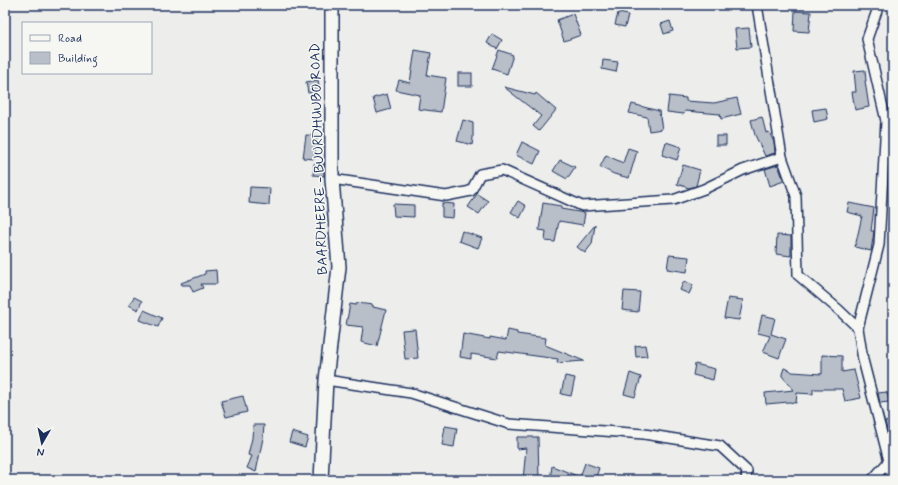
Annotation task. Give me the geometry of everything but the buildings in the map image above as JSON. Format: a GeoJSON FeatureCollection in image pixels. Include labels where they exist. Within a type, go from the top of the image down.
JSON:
{"type":"FeatureCollection","features":[{"type":"Feature","properties":{"kind":"main road","name":"BAARDHEERE - BUURDHUUBO ROAD"},"geometry":{"type":"LineString","coordinates":[[320,480],[326,380],[339,266],[332,179],[332,5]]}},
{"type":"Feature","properties":{"kind":"street"},"geometry":{"type":"LineString","coordinates":[[757,5],[782,157],[796,196],[798,275],[858,328]]}},
{"type":"Feature","properties":{"kind":"street"},"geometry":{"type":"LineString","coordinates":[[879,5],[867,39],[890,123],[879,245],[858,328],[863,360],[891,461],[892,480]]}},
{"type":"Feature","properties":{"kind":"street"},"geometry":{"type":"LineString","coordinates":[[332,179],[446,196],[471,191],[480,174],[502,170],[582,206],[673,200],[704,189],[743,170],[782,157]]}},
{"type":"Feature","properties":{"kind":"street"},"geometry":{"type":"LineString","coordinates":[[326,380],[411,393],[508,424],[644,434],[720,446],[747,471],[746,480]]}},
{"type":"Feature","properties":{"kind":"street"},"geometry":{"type":"LineString","coordinates":[[872,480],[891,461]]}}]}
